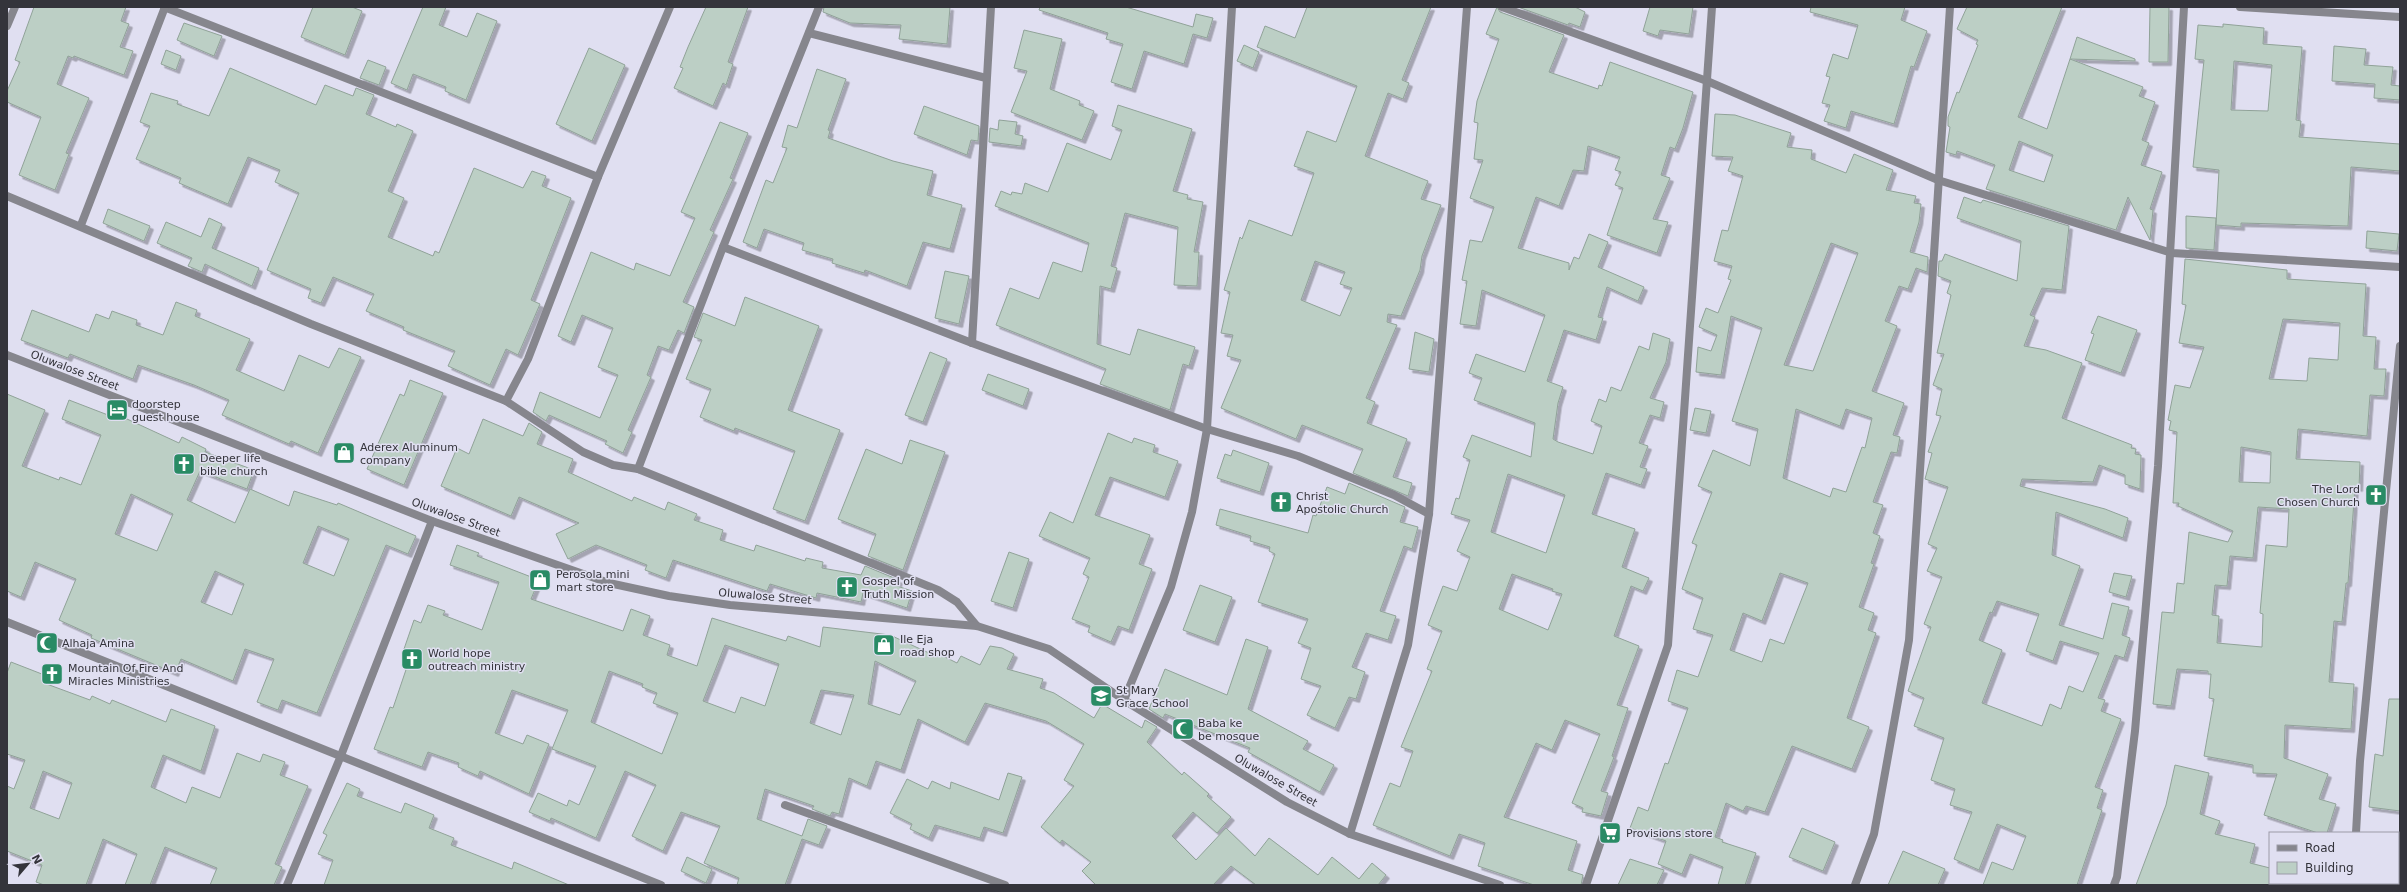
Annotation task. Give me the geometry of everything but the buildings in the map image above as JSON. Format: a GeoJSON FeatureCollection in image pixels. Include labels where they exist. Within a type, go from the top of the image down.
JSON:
{"type":"FeatureCollection","features":[{"type":"Feature","properties":{"kind":"street"},"geometry":{"type":"LineString","coordinates":[[7,26],[15,7]]}},
{"type":"Feature","properties":{"kind":"street"},"geometry":{"type":"LineString","coordinates":[[81,225],[164,7],[598,177]]}},
{"type":"Feature","properties":{"kind":"street"},"geometry":{"type":"LineString","coordinates":[[506,401],[528,359],[598,177],[670,7]]}},
{"type":"Feature","properties":{"kind":"street"},"geometry":{"type":"LineString","coordinates":[[638,469],[723,247],[819,7]]}},
{"type":"Feature","properties":{"kind":"street"},"geometry":{"type":"LineString","coordinates":[[972,343],[991,7]]}},
{"type":"Feature","properties":{"kind":"street"},"geometry":{"type":"LineString","coordinates":[[1124,700],[1171,587],[1192,512],[1207,429],[1232,7]]}},
{"type":"Feature","properties":{"kind":"street"},"geometry":{"type":"LineString","coordinates":[[1350,834],[1408,644],[1429,514],[1467,7]]}},
{"type":"Feature","properties":{"kind":"street"},"geometry":{"type":"LineString","coordinates":[[1502,7],[1707,81],[1938,180],[2172,253],[2400,267]]}},
{"type":"Feature","properties":{"kind":"street"},"geometry":{"type":"LineString","coordinates":[[1586,885],[1668,645],[1712,7]]}},
{"type":"Feature","properties":{"kind":"street"},"geometry":{"type":"LineString","coordinates":[[1855,885],[1874,834],[1909,640],[1950,7]]}},
{"type":"Feature","properties":{"kind":"street"},"geometry":{"type":"LineString","coordinates":[[2114,885],[2117,877],[2135,731],[2158,466],[2172,253],[2184,7]]}},
{"type":"Feature","properties":{"kind":"street"},"geometry":{"type":"LineString","coordinates":[[2240,7],[2400,17]]}},
{"type":"Feature","properties":{"kind":"street"},"geometry":{"type":"LineString","coordinates":[[809,33],[986,78]]}},
{"type":"Feature","properties":{"kind":"street"},"geometry":{"type":"LineString","coordinates":[[7,196],[81,225],[311,324],[506,401],[583,452],[613,465],[638,469],[938,590],[957,602],[977,626]]}},
{"type":"Feature","properties":{"kind":"street"},"geometry":{"type":"LineString","coordinates":[[723,247],[972,343],[1207,429],[1298,456],[1394,496],[1429,514]]}},
{"type":"Feature","properties":{"kind":"street"},"geometry":{"type":"LineString","coordinates":[[2356,832],[2362,746],[2400,346]]}},
{"type":"Feature","properties":{"kind":"street","name":"Oluwalose Street"},"geometry":{"type":"LineString","coordinates":[[7,356],[432,520],[610,583],[669,596],[730,605],[977,626],[1049,649],[1124,700],[1287,802],[1350,834],[1500,885]]}},
{"type":"Feature","properties":{"kind":"street"},"geometry":{"type":"LineString","coordinates":[[287,885],[340,758],[432,520]]}},
{"type":"Feature","properties":{"kind":"street"},"geometry":{"type":"LineString","coordinates":[[7,622],[340,758],[661,885]]}},
{"type":"Feature","properties":{"kind":"street"},"geometry":{"type":"LineString","coordinates":[[786,805],[1005,885]]}},
{"type":"Feature","properties":{"kind":"place","name":"doorstep guest house"},"geometry":{"type":"Point","coordinates":[117,410]}},
{"type":"Feature","properties":{"kind":"place","name":"Aderex Aluminum company"},"geometry":{"type":"Point","coordinates":[344,453]}},
{"type":"Feature","properties":{"kind":"place","name":"Deeper life bible church"},"geometry":{"type":"Point","coordinates":[184,464]}},
{"type":"Feature","properties":{"kind":"place","name":"The Lord Chosen Church"},"geometry":{"type":"Point","coordinates":[2376,495]}},
{"type":"Feature","properties":{"kind":"place","name":"Christ Apostolic Church"},"geometry":{"type":"Point","coordinates":[1281,502]}},
{"type":"Feature","properties":{"kind":"place","name":"Perosola mini mart store"},"geometry":{"type":"Point","coordinates":[540,580]}},
{"type":"Feature","properties":{"kind":"place","name":"Gospel of Truth Mission"},"geometry":{"type":"Point","coordinates":[847,587]}},
{"type":"Feature","properties":{"kind":"place","name":"Alhaja Amina"},"geometry":{"type":"Point","coordinates":[47,643]}},
{"type":"Feature","properties":{"kind":"place","name":"Ile Eja road shop"},"geometry":{"type":"Point","coordinates":[884,645]}},
{"type":"Feature","properties":{"kind":"place","name":"World hope outreach ministry"},"geometry":{"type":"Point","coordinates":[412,659]}},
{"type":"Feature","properties":{"kind":"place","name":"Mountain Of Fire And Miracles Ministries"},"geometry":{"type":"Point","coordinates":[52,674]}},
{"type":"Feature","properties":{"kind":"place","name":"St Mary Grace School"},"geometry":{"type":"Point","coordinates":[1101,696]}},
{"type":"Feature","properties":{"kind":"place","name":"Baba ke be mosque"},"geometry":{"type":"Point","coordinates":[1183,729]}},
{"type":"Feature","properties":{"kind":"place","name":"Provisions store"},"geometry":{"type":"Point","coordinates":[1610,833]}}]}
